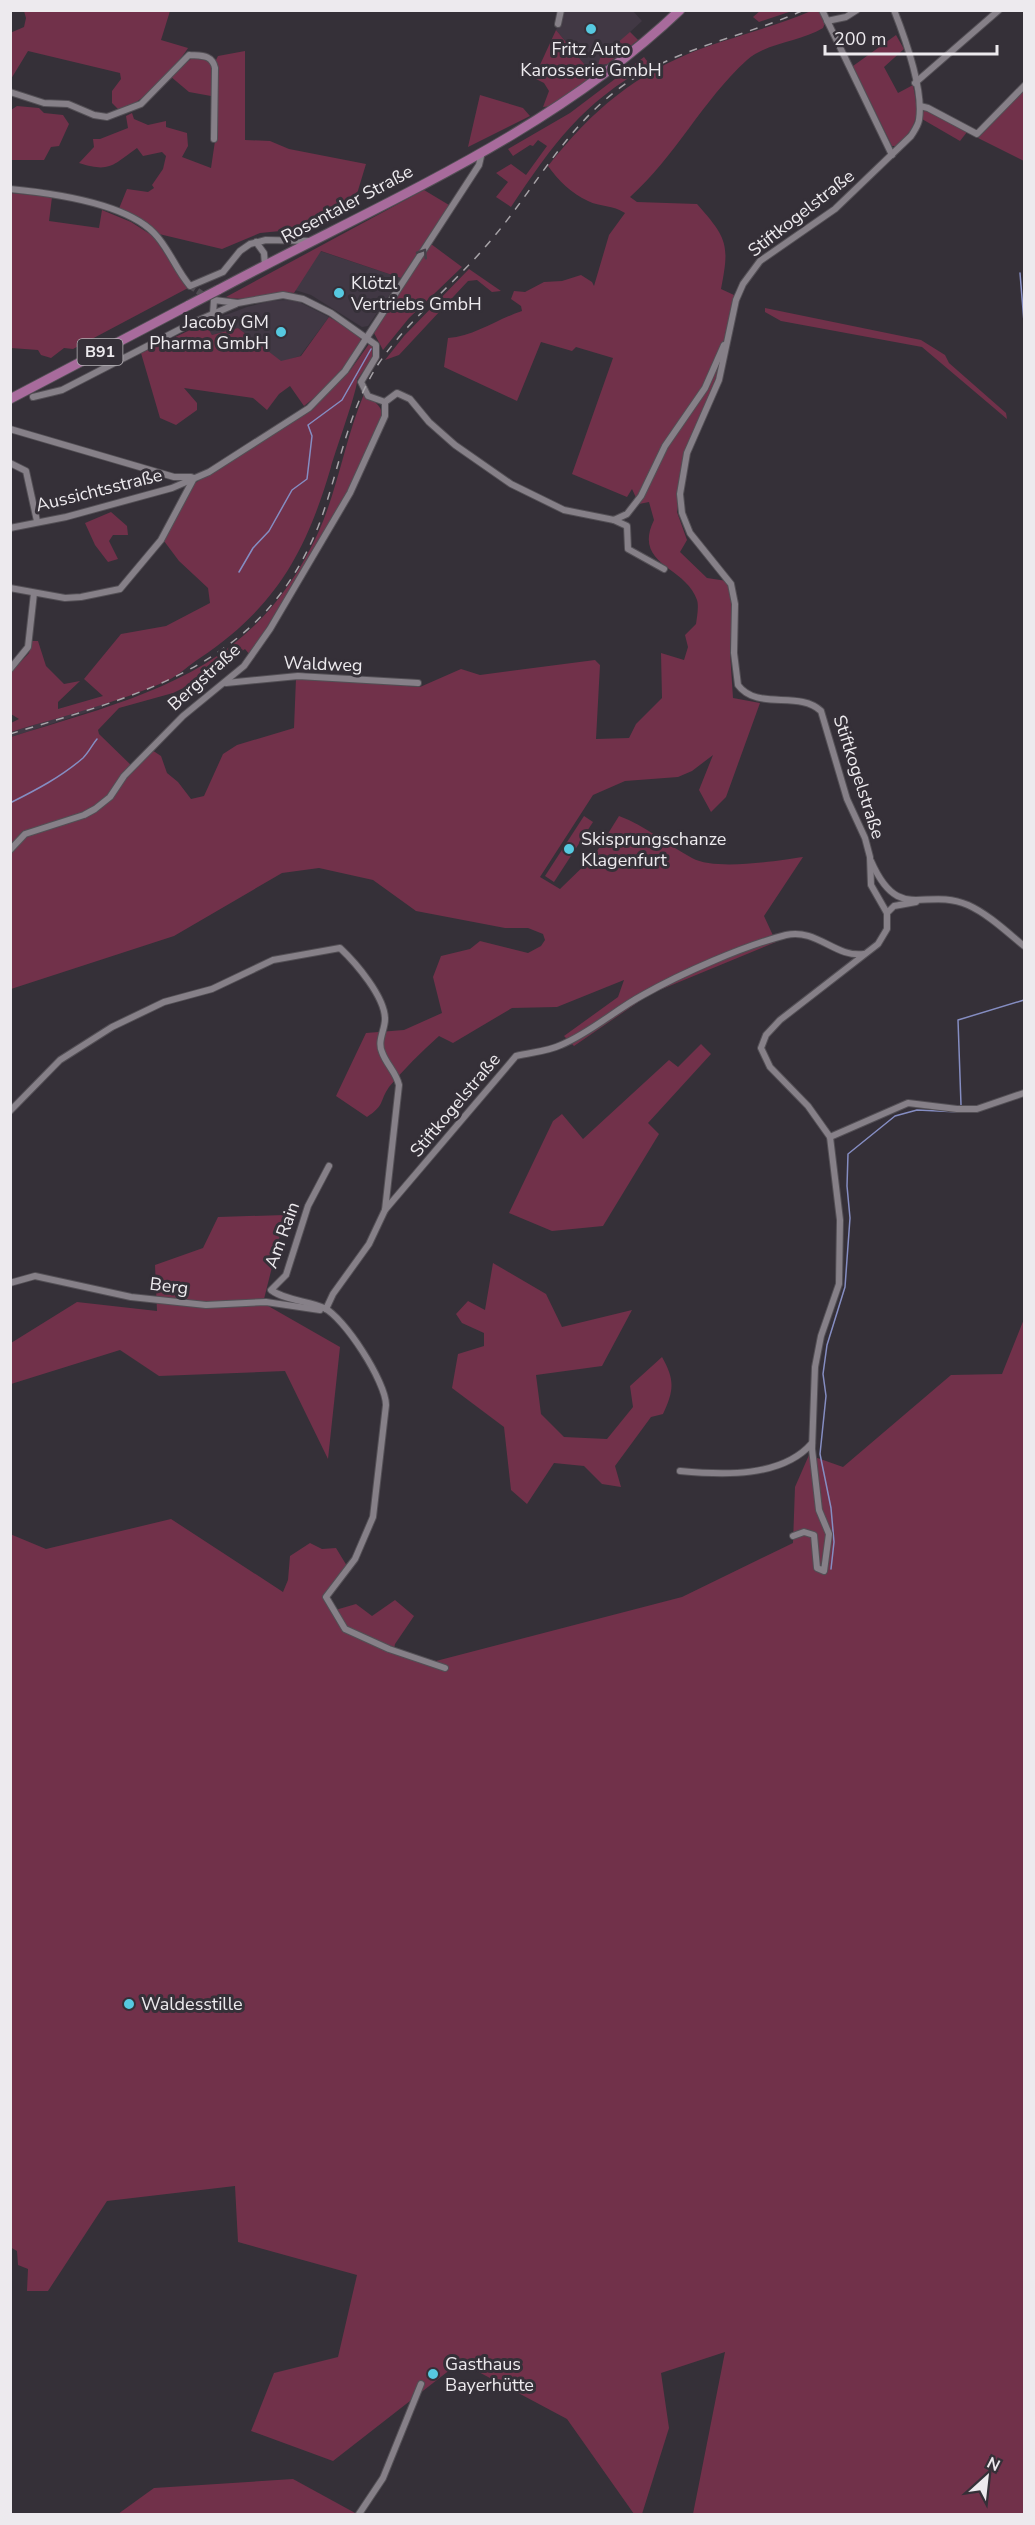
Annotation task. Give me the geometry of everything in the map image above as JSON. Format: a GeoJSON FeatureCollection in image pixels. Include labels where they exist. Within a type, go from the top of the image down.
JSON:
{"type":"FeatureCollection","features":[{"type":"Feature","properties":{"kind":"main road","name":"Rosentaler Straße"},"geometry":{"type":"LineString","coordinates":[[10,399],[482,152],[580,94],[648,41],[680,10]]}},
{"type":"Feature","properties":{"kind":"street"},"geometry":{"type":"LineString","coordinates":[[558,24],[561,10]]}},
{"type":"Feature","properties":{"kind":"street"},"geometry":{"type":"LineString","coordinates":[[822,10],[892,155]]}},
{"type":"Feature","properties":{"kind":"street"},"geometry":{"type":"LineString","coordinates":[[827,21],[846,17],[857,10]]}},
{"type":"Feature","properties":{"kind":"street"},"geometry":{"type":"LineString","coordinates":[[915,83],[999,10]]}},
{"type":"Feature","properties":{"kind":"street"},"geometry":{"type":"LineString","coordinates":[[897,12],[920,106],[977,134],[1024,86]]}},
{"type":"Feature","properties":{"kind":"street"},"geometry":{"type":"LineString","coordinates":[[10,92],[39,102],[68,104],[94,115],[107,117],[141,104],[189,55],[207,56],[214,62],[215,68],[214,139]]}},
{"type":"Feature","properties":{"kind":"street","name":"Stiftkogelstraße"},"geometry":{"type":"LineString","coordinates":[[887,913],[871,885],[870,857],[862,831],[847,799],[821,711],[801,702],[757,697],[745,693],[738,685],[734,653],[735,604],[731,584],[690,533],[682,513],[681,494],[687,453],[719,380],[736,300],[743,284],[760,261],[835,209],[892,155],[916,128],[920,106]]}},
{"type":"Feature","properties":{"kind":"street","name":"Aussichtsstraße"},"geometry":{"type":"LineString","coordinates":[[10,528],[37,521],[66,518],[172,488],[195,478],[309,408],[345,371],[479,165],[482,152]]}},
{"type":"Feature","properties":{"kind":"street"},"geometry":{"type":"LineString","coordinates":[[10,189],[68,196],[98,204],[140,223],[156,235],[180,275],[190,286],[223,272],[240,251],[255,242],[311,241]]}},
{"type":"Feature","properties":{"kind":"street"},"geometry":{"type":"LineString","coordinates":[[255,242],[264,253],[265,266]]}},
{"type":"Feature","properties":{"kind":"street"},"geometry":{"type":"LineString","coordinates":[[33,397],[62,390],[238,303],[270,295],[303,298],[368,336],[376,345],[378,352],[361,382],[368,396],[385,402],[397,393],[404,394],[429,422],[455,445],[511,484],[564,510],[614,520],[627,526]]}},
{"type":"Feature","properties":{"kind":"street"},"geometry":{"type":"LineString","coordinates":[[213,314],[214,300],[238,303]]}},
{"type":"Feature","properties":{"kind":"street"},"geometry":{"type":"LineString","coordinates":[[614,520],[627,514],[641,496],[665,446],[695,406],[728,336]]}},
{"type":"Feature","properties":{"kind":"street","name":"Bergstraße"},"geometry":{"type":"LineString","coordinates":[[10,850],[25,834],[84,815],[95,809],[110,796],[124,776],[183,716],[244,666],[270,629],[350,494],[385,416],[385,402]]}},
{"type":"Feature","properties":{"kind":"street"},"geometry":{"type":"LineString","coordinates":[[10,429],[174,477],[195,478],[161,540],[125,585],[115,591],[81,597],[34,593],[10,588]]}},
{"type":"Feature","properties":{"kind":"street"},"geometry":{"type":"LineString","coordinates":[[10,463],[26,471],[37,521]]}},
{"type":"Feature","properties":{"kind":"street"},"geometry":{"type":"LineString","coordinates":[[627,514],[628,549],[664,569]]}},
{"type":"Feature","properties":{"kind":"street"},"geometry":{"type":"LineString","coordinates":[[10,669],[28,647],[34,593]]}},
{"type":"Feature","properties":{"kind":"street","name":"Waldweg"},"geometry":{"type":"LineString","coordinates":[[226,683],[285,676],[418,683]]}},
{"type":"Feature","properties":{"kind":"street"},"geometry":{"type":"LineString","coordinates":[[870,857],[879,879],[888,890],[901,897],[922,901],[966,904],[1024,946]]}},
{"type":"Feature","properties":{"kind":"street"},"geometry":{"type":"LineString","coordinates":[[793,1536],[804,1532],[814,1535],[817,1568],[825,1571],[829,1534],[819,1510],[812,1442],[817,1351],[837,1296],[841,1258],[840,1220],[830,1137],[824,1126],[770,1067],[763,1056],[762,1044],[766,1035],[786,1015],[867,953],[883,938],[888,924],[887,913],[894,906],[922,901]]}},
{"type":"Feature","properties":{"kind":"street","name":"Stiftkogelstraße"},"geometry":{"type":"LineString","coordinates":[[327,1309],[333,1294],[369,1245],[385,1210],[516,1056],[546,1051],[563,1044],[643,995],[769,940],[802,934],[819,938],[848,954],[867,953]]}},
{"type":"Feature","properties":{"kind":"street","name":"Stiftkogelstraße"},"geometry":{"type":"LineString","coordinates":[[10,1111],[60,1060],[112,1028],[164,1002],[212,989],[273,960],[340,948],[351,958],[383,1006],[386,1020],[380,1044],[382,1053],[396,1074],[399,1085],[385,1210]]}},
{"type":"Feature","properties":{"kind":"street"},"geometry":{"type":"LineString","coordinates":[[830,1137],[839,1131],[908,1103],[968,1109],[991,1105],[1024,1093]]}},
{"type":"Feature","properties":{"kind":"street"},"geometry":{"type":"LineString","coordinates":[[824,1126],[839,1131]]}},
{"type":"Feature","properties":{"kind":"street","name":"Am Rain"},"geometry":{"type":"LineString","coordinates":[[327,1309],[271,1290],[286,1275],[308,1206],[329,1166]]}},
{"type":"Feature","properties":{"kind":"street","name":"Berg"},"geometry":{"type":"LineString","coordinates":[[10,1283],[35,1276],[131,1297],[206,1305],[266,1302],[327,1309]]}},
{"type":"Feature","properties":{"kind":"street"},"geometry":{"type":"LineString","coordinates":[[327,1309],[371,1365],[383,1388],[386,1405],[373,1517],[355,1559],[326,1598],[345,1629],[389,1649],[445,1668]]}},
{"type":"Feature","properties":{"kind":"street"},"geometry":{"type":"LineString","coordinates":[[680,1471],[720,1475],[747,1473],[803,1453],[812,1442]]}},
{"type":"Feature","properties":{"kind":"street"},"geometry":{"type":"LineString","coordinates":[[358,2514],[383,2478],[421,2384]]}},
{"type":"Feature","properties":{"kind":"shaded area"},"geometry":{"type":"Polygon","coordinates":[[[761,10],[792,11],[759,22],[753,17],[761,10]]]}},
{"type":"Feature","properties":{"kind":"shaded area"},"geometry":{"type":"Polygon","coordinates":[[[24,11],[170,11],[161,40],[188,48],[167,75],[148,93],[128,107],[119,110],[112,103],[112,91],[121,79],[120,73],[28,51],[11,79],[10,33],[24,27],[26,18],[24,11]]]}},
{"type":"Feature","properties":{"kind":"shaded area"},"geometry":{"type":"Polygon","coordinates":[[[564,11],[633,11],[642,21],[630,32],[638,40],[594,76],[556,30],[564,11]]]}},
{"type":"Feature","properties":{"kind":"shaded area"},"geometry":{"type":"Polygon","coordinates":[[[811,11],[819,11],[825,23],[823,28],[764,49],[747,60],[716,93],[661,164],[630,197],[637,202],[697,204],[715,225],[724,242],[725,262],[721,289],[734,295],[715,381],[685,451],[677,512],[687,540],[680,552],[707,578],[727,581],[733,601],[730,652],[733,698],[760,703],[726,797],[711,812],[699,790],[713,755],[692,771],[678,777],[625,781],[593,795],[540,877],[560,889],[594,856],[619,816],[703,862],[746,864],[803,857],[764,916],[776,942],[650,994],[574,1046],[564,1036],[618,997],[624,980],[557,1007],[512,1008],[453,1043],[439,1036],[395,1080],[379,1106],[367,1117],[336,1096],[366,1033],[404,1030],[442,1013],[433,977],[441,956],[470,949],[480,941],[528,953],[541,946],[545,940],[543,934],[528,928],[505,928],[416,911],[373,880],[319,868],[282,873],[174,936],[11,989],[11,737],[106,707],[150,691],[190,672],[228,648],[261,618],[292,581],[318,533],[364,394],[379,406],[382,417],[349,491],[250,655],[245,649],[200,680],[173,693],[119,708],[98,730],[99,734],[134,768],[152,750],[161,756],[167,773],[178,782],[191,799],[204,796],[223,754],[237,745],[294,728],[296,678],[420,687],[461,669],[480,675],[595,660],[600,665],[596,739],[629,738],[636,724],[662,698],[661,653],[684,660],[688,647],[685,635],[696,624],[697,600],[683,579],[663,564],[650,547],[649,535],[654,520],[649,502],[639,504],[632,489],[627,497],[572,474],[613,358],[576,347],[572,351],[541,342],[517,401],[444,367],[448,338],[477,331],[522,311],[521,306],[511,299],[514,291],[525,292],[544,282],[562,281],[581,275],[594,286],[609,235],[625,213],[576,195],[548,166],[581,127],[617,95],[657,69],[703,48],[811,11]]]}},
{"type":"Feature","properties":{"kind":"shaded area"},"geometry":{"type":"Polygon","coordinates":[[[556,30],[594,76],[552,106],[543,107],[549,91],[544,83],[534,78],[556,30]]]}},
{"type":"Feature","properties":{"kind":"shaded area"},"geometry":{"type":"Polygon","coordinates":[[[630,32],[638,40],[607,64],[598,65],[600,58],[630,32]]]}},
{"type":"Feature","properties":{"kind":"shaded area"},"geometry":{"type":"Polygon","coordinates":[[[896,35],[904,49],[884,67],[898,93],[913,85],[916,112],[910,131],[897,146],[892,146],[853,66],[896,35]]]}},
{"type":"Feature","properties":{"kind":"shaded area"},"geometry":{"type":"Polygon","coordinates":[[[245,51],[245,140],[270,141],[289,149],[366,164],[353,207],[311,228],[260,233],[222,249],[159,234],[118,211],[127,189],[148,192],[154,188],[152,185],[163,169],[166,156],[162,152],[143,156],[137,148],[111,166],[98,167],[79,163],[94,147],[93,139],[100,139],[128,128],[126,116],[132,113],[134,119],[148,125],[166,121],[166,127],[187,133],[188,146],[182,157],[211,168],[215,141],[216,60],[218,56],[245,51]]]}},
{"type":"Feature","properties":{"kind":"shaded area"},"geometry":{"type":"Polygon","coordinates":[[[644,57],[650,65],[587,110],[541,163],[511,207],[496,197],[508,182],[496,173],[511,164],[526,175],[547,146],[538,140],[533,146],[530,145],[513,156],[508,149],[570,113],[644,57]]]}},
{"type":"Feature","properties":{"kind":"shaded area"},"geometry":{"type":"Polygon","coordinates":[[[192,58],[211,61],[211,96],[189,92],[170,76],[192,58]]]}},
{"type":"Feature","properties":{"kind":"shaded area"},"geometry":{"type":"Polygon","coordinates":[[[1024,90],[1024,161],[978,138],[1024,90]]]}},
{"type":"Feature","properties":{"kind":"shaded area"},"geometry":{"type":"Polygon","coordinates":[[[480,95],[523,108],[530,116],[468,147],[480,95]]]}},
{"type":"Feature","properties":{"kind":"shaded area"},"geometry":{"type":"Polygon","coordinates":[[[17,106],[39,108],[44,113],[63,115],[69,124],[59,146],[51,147],[44,160],[11,160],[11,110],[17,106]]]}},
{"type":"Feature","properties":{"kind":"shaded area"},"geometry":{"type":"Polygon","coordinates":[[[926,110],[967,132],[960,141],[922,119],[923,112],[926,110]]]}},
{"type":"Feature","properties":{"kind":"shaded area"},"geometry":{"type":"Polygon","coordinates":[[[424,190],[449,205],[401,278],[321,251],[294,293],[242,299],[226,297],[424,190]]]}},
{"type":"Feature","properties":{"kind":"shaded area"},"geometry":{"type":"Polygon","coordinates":[[[10,193],[52,197],[49,221],[99,228],[102,210],[131,222],[153,236],[188,288],[73,349],[64,348],[51,358],[41,355],[38,350],[11,348],[10,193]]]}},
{"type":"Feature","properties":{"kind":"shaded area"},"geometry":{"type":"Polygon","coordinates":[[[431,244],[462,267],[409,318],[383,350],[374,333],[431,244]]]}},
{"type":"Feature","properties":{"kind":"shaded area"},"geometry":{"type":"Polygon","coordinates":[[[320,251],[401,278],[368,326],[362,327],[311,295],[295,290],[320,251]]]}},
{"type":"Feature","properties":{"kind":"shaded area"},"geometry":{"type":"Polygon","coordinates":[[[469,269],[501,291],[492,292],[477,280],[468,281],[399,355],[385,360],[404,336],[469,269]]]}},
{"type":"Feature","properties":{"kind":"shaded area"},"geometry":{"type":"Polygon","coordinates":[[[270,301],[299,302],[329,317],[300,356],[281,362],[238,328],[212,335],[205,326],[205,323],[247,307],[270,301]]]}},
{"type":"Feature","properties":{"kind":"shaded area"},"geometry":{"type":"Polygon","coordinates":[[[765,308],[921,340],[945,355],[949,363],[1006,413],[1007,419],[922,347],[781,321],[765,312],[765,308]]]}},
{"type":"Feature","properties":{"kind":"shaded area"},"geometry":{"type":"Polygon","coordinates":[[[329,317],[360,335],[361,342],[336,377],[304,406],[290,386],[279,394],[267,410],[253,398],[184,388],[197,403],[197,410],[176,425],[160,418],[141,353],[205,323],[212,335],[238,328],[281,361],[301,356],[329,317]]]}},
{"type":"Feature","properties":{"kind":"shaded area"},"geometry":{"type":"Polygon","coordinates":[[[369,344],[375,348],[375,354],[357,380],[311,526],[285,575],[249,619],[226,639],[167,681],[109,703],[11,732],[11,723],[19,719],[11,714],[11,672],[29,653],[32,641],[38,641],[46,666],[64,684],[80,681],[58,702],[58,709],[103,696],[84,679],[121,634],[166,626],[210,603],[208,588],[179,561],[164,541],[192,485],[310,410],[349,372],[369,344]]]}},
{"type":"Feature","properties":{"kind":"shaded area"},"geometry":{"type":"Polygon","coordinates":[[[111,512],[127,526],[128,535],[113,535],[109,541],[118,559],[108,562],[95,545],[85,523],[111,512]]]}},
{"type":"Feature","properties":{"kind":"shaded area"},"geometry":{"type":"Polygon","coordinates":[[[102,704],[103,707],[11,737],[11,732],[102,704]]]}},
{"type":"Feature","properties":{"kind":"shaded area","name":"Skisprungschanze Klagenfurt"},"geometry":{"type":"Polygon","coordinates":[[[584,816],[593,822],[554,882],[545,876],[584,816]]]}},
{"type":"Feature","properties":{"kind":"shaded area"},"geometry":{"type":"Polygon","coordinates":[[[701,1044],[711,1054],[648,1123],[659,1134],[603,1226],[552,1231],[509,1213],[553,1121],[562,1114],[583,1139],[669,1060],[678,1067],[701,1044]]]}},
{"type":"Feature","properties":{"kind":"shaded area"},"geometry":{"type":"Polygon","coordinates":[[[285,1215],[263,1303],[340,1347],[328,1459],[285,1371],[159,1376],[120,1350],[11,1384],[11,1343],[77,1302],[157,1311],[155,1265],[203,1248],[218,1217],[285,1215]]]}},
{"type":"Feature","properties":{"kind":"shaded area"},"geometry":{"type":"Polygon","coordinates":[[[493,1263],[546,1294],[562,1327],[632,1310],[602,1366],[536,1375],[541,1414],[564,1437],[607,1439],[633,1407],[630,1386],[662,1357],[671,1379],[669,1398],[663,1414],[651,1417],[615,1466],[621,1487],[602,1484],[584,1466],[554,1463],[527,1504],[511,1490],[504,1427],[452,1388],[458,1354],[484,1346],[484,1333],[462,1323],[456,1314],[468,1301],[485,1310],[493,1263]]]}},
{"type":"Feature","properties":{"kind":"shaded area"},"geometry":{"type":"Polygon","coordinates":[[[1024,1319],[1024,2514],[693,2514],[725,2352],[661,2373],[669,2428],[642,2514],[634,2514],[567,2419],[460,2362],[333,2461],[251,2431],[274,2373],[338,2357],[357,2275],[238,2242],[235,2186],[107,2201],[48,2291],[27,2291],[28,2269],[18,2265],[17,2251],[10,2247],[10,1534],[46,1549],[171,1519],[283,1592],[288,1580],[290,1556],[310,1543],[322,1549],[336,1548],[347,1566],[324,1595],[332,1611],[356,1604],[372,1616],[395,1600],[414,1616],[395,1644],[393,1654],[436,1661],[682,1597],[793,1543],[795,1487],[809,1455],[843,1467],[951,1375],[1002,1374],[1024,1319]]]}},
{"type":"Feature","properties":{"kind":"shaded area"},"geometry":{"type":"Polygon","coordinates":[[[293,2479],[357,2514],[118,2514],[154,2488],[293,2479]]]}},
{"type":"Feature","properties":{"kind":"waterway"},"geometry":{"type":"LineString","coordinates":[[1020,273],[1024,322]]}},
{"type":"Feature","properties":{"kind":"waterway"},"geometry":{"type":"LineString","coordinates":[[239,572],[253,548],[269,531],[292,490],[307,479],[312,436],[308,425],[342,400],[371,349]]}},
{"type":"Feature","properties":{"kind":"waterway"},"geometry":{"type":"LineString","coordinates":[[10,803],[66,771],[83,758],[97,739]]}},
{"type":"Feature","properties":{"kind":"waterway"},"geometry":{"type":"LineString","coordinates":[[961,1105],[958,1020],[1024,1000]]}},
{"type":"Feature","properties":{"kind":"waterway"},"geometry":{"type":"LineString","coordinates":[[831,1569],[834,1542],[831,1508],[820,1454],[826,1396],[823,1374],[827,1345],[845,1287],[850,1218],[847,1186],[848,1154],[895,1116],[917,1110],[960,1112]]}},
{"type":"Feature","properties":{"kind":"tunnel"},"geometry":{"type":"LineString","coordinates":[[190,286],[207,297]]}},
{"type":"Feature","properties":{"kind":"railway"},"geometry":{"type":"LineString","coordinates":[[10,734],[105,705],[150,688],[191,668],[230,644],[264,613],[294,575],[318,527],[358,402],[379,363],[417,317],[486,246],[572,134],[612,94],[656,66],[698,48],[762,27],[804,10]]}},
{"type":"Feature","properties":{"kind":"place","name":"Fritz Auto Karosserie GmbH"},"geometry":{"type":"Point","coordinates":[591,29]}},
{"type":"Feature","properties":{"kind":"place","name":"Klötzl Vertriebs GmbH"},"geometry":{"type":"Point","coordinates":[339,293]}},
{"type":"Feature","properties":{"kind":"place","name":"Jacoby GM Pharma GmbH"},"geometry":{"type":"Point","coordinates":[281,332]}},
{"type":"Feature","properties":{"kind":"place","name":"Skisprungschanze Klagenfurt"},"geometry":{"type":"Point","coordinates":[569,849]}},
{"type":"Feature","properties":{"kind":"place","name":"Waldesstille"},"geometry":{"type":"Point","coordinates":[129,2004]}},
{"type":"Feature","properties":{"kind":"place","name":"Gasthaus Bayerhütte"},"geometry":{"type":"Point","coordinates":[433,2374]}}]}
